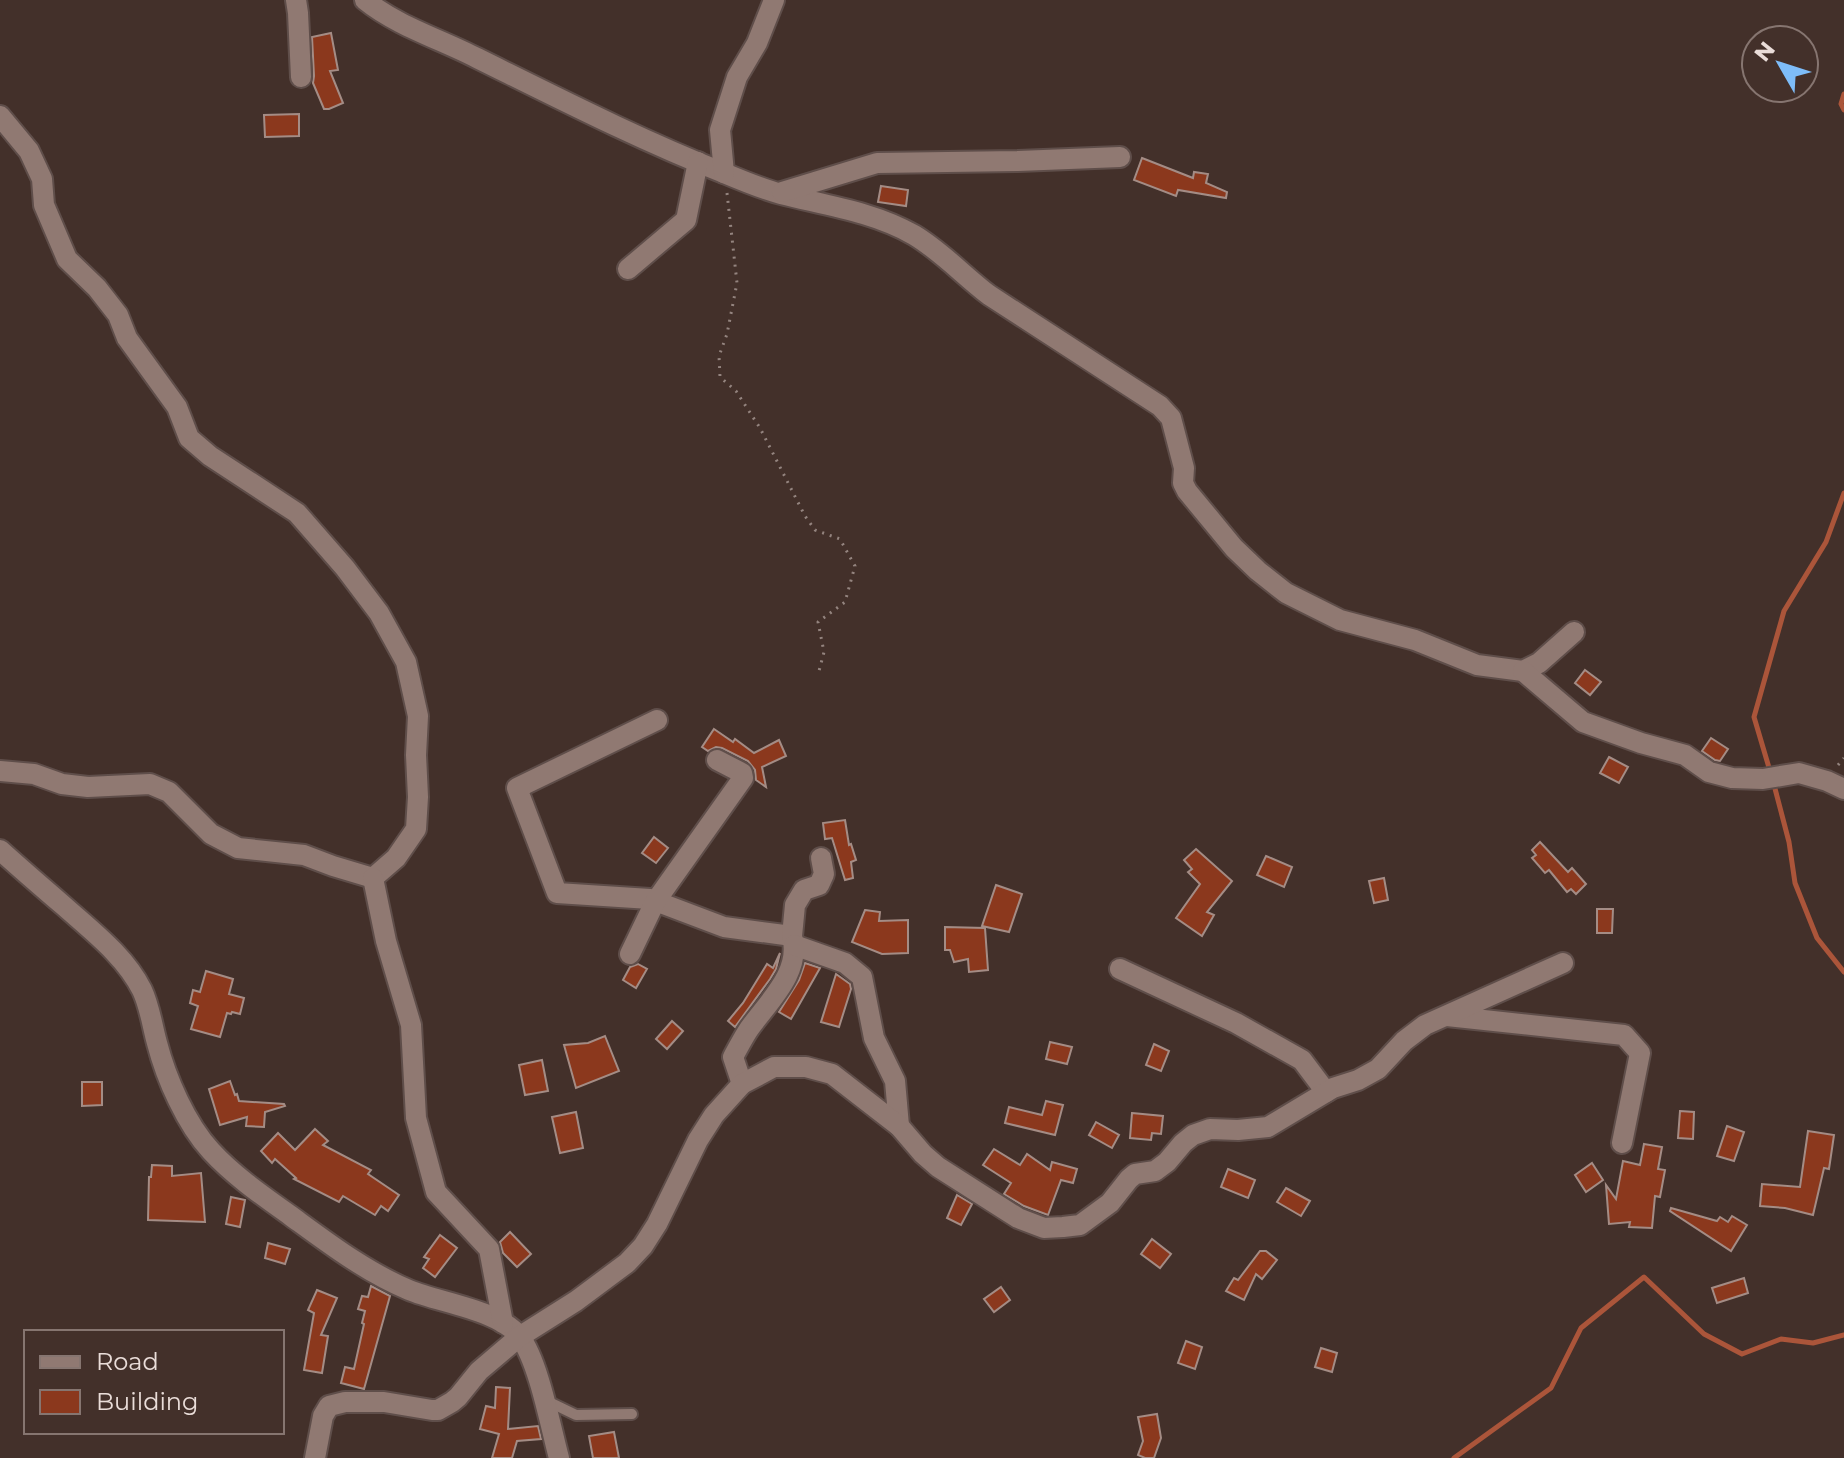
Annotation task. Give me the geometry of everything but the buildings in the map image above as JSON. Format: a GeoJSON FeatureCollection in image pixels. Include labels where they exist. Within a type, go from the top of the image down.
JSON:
{"type":"FeatureCollection","features":[{"type":"Feature","properties":{"kind":"street"},"geometry":{"type":"LineString","coordinates":[[296,0],[301,77]]}},
{"type":"Feature","properties":{"kind":"street"},"geometry":{"type":"LineString","coordinates":[[365,0],[396,20],[698,162],[778,193],[857,213],[914,235],[989,295],[1160,406],[1171,418],[1187,491],[1234,548],[1286,593],[1340,620],[1415,640],[1477,665],[1523,671],[1583,722],[1685,755],[1709,772],[1732,778],[1799,773],[1844,789]]}},
{"type":"Feature","properties":{"kind":"street"},"geometry":{"type":"LineString","coordinates":[[724,173],[720,130],[737,77],[757,43],[774,0]]}},
{"type":"Feature","properties":{"kind":"street"},"geometry":{"type":"LineString","coordinates":[[0,116],[29,151],[36,165],[42,179],[44,205],[67,259],[97,288],[118,315],[127,338],[177,407],[189,438],[210,456],[297,513],[379,613],[406,662],[418,716],[416,829],[396,858],[373,878]]}},
{"type":"Feature","properties":{"kind":"street"},"geometry":{"type":"LineString","coordinates":[[778,193],[877,163],[1120,157]]}},
{"type":"Feature","properties":{"kind":"street"},"geometry":{"type":"LineString","coordinates":[[628,269],[686,220],[698,162]]}},
{"type":"Feature","properties":{"kind":"street"},"geometry":{"type":"LineString","coordinates":[[1523,671],[1539,663],[1574,632]]}},
{"type":"Feature","properties":{"kind":"street"},"geometry":{"type":"LineString","coordinates":[[657,720],[517,788],[557,893],[650,899],[724,927],[793,940],[845,963],[862,977],[874,1038],[895,1081],[899,1126]]}},
{"type":"Feature","properties":{"kind":"street"},"geometry":{"type":"LineString","coordinates":[[630,954],[655,902],[743,778],[742,773],[717,760]]}},
{"type":"Feature","properties":{"kind":"street"},"geometry":{"type":"LineString","coordinates":[[0,771],[34,774],[62,784],[88,787],[150,784],[169,792],[211,834],[238,848],[304,855],[373,878]]}},
{"type":"Feature","properties":{"kind":"street"},"geometry":{"type":"LineString","coordinates":[[0,850],[105,942],[130,971],[147,1002],[166,1072],[183,1107],[209,1149],[228,1168],[340,1251],[373,1271],[410,1290],[503,1323],[519,1337],[534,1367],[559,1458]]}},
{"type":"Feature","properties":{"kind":"street"},"geometry":{"type":"LineString","coordinates":[[742,1084],[733,1057],[792,965],[795,905],[804,890],[819,885],[824,874],[821,858]]}},
{"type":"Feature","properties":{"kind":"street"},"geometry":{"type":"LineString","coordinates":[[373,878],[386,941],[411,1025],[416,1118],[436,1192],[489,1249],[503,1323]]}},
{"type":"Feature","properties":{"kind":"street"},"geometry":{"type":"LineString","coordinates":[[315,1458],[323,1416],[329,1406],[345,1402],[384,1402],[438,1410],[458,1397],[479,1371],[519,1337],[576,1301],[627,1263],[657,1224],[698,1140],[714,1115],[742,1084],[774,1067],[806,1067],[832,1074],[899,1126],[938,1167],[1018,1218],[1044,1228],[1080,1225],[1110,1203],[1135,1174],[1155,1171],[1193,1135],[1210,1129],[1268,1127],[1326,1092],[1378,1069],[1404,1041],[1425,1025],[1563,963]]}},
{"type":"Feature","properties":{"kind":"street"},"geometry":{"type":"LineString","coordinates":[[1120,969],[1236,1023],[1302,1060],[1326,1092]]}},
{"type":"Feature","properties":{"kind":"street"},"geometry":{"type":"LineString","coordinates":[[1447,1016],[1624,1035],[1640,1053],[1622,1143]]}},
{"type":"Feature","properties":{"kind":"lane"},"geometry":{"type":"LineString","coordinates":[[543,1399],[576,1415],[632,1414]]}},
{"type":"Feature","properties":{"kind":"path"},"geometry":{"type":"LineString","coordinates":[[724,173],[737,283],[727,334],[719,356],[720,377],[736,391],[760,428],[805,516],[815,530],[840,539],[855,566],[845,602],[818,622],[824,652],[819,671]]}},
{"type":"Feature","properties":{"kind":"waterway"},"geometry":{"type":"LineString","coordinates":[[1844,94],[1841,104],[1844,110]]}},
{"type":"Feature","properties":{"kind":"waterway"},"geometry":{"type":"LineString","coordinates":[[1770,771],[1754,717],[1784,611],[1826,542],[1844,493]]}},
{"type":"Feature","properties":{"kind":"waterway"},"geometry":{"type":"LineString","coordinates":[[1773,781],[1789,842],[1795,883],[1817,938],[1844,972]]}},
{"type":"Feature","properties":{"kind":"waterway"},"geometry":{"type":"LineString","coordinates":[[1454,1458],[1551,1388],[1581,1328],[1644,1277],[1704,1334],[1742,1354],[1781,1339],[1813,1343],[1844,1335]]}}]}
